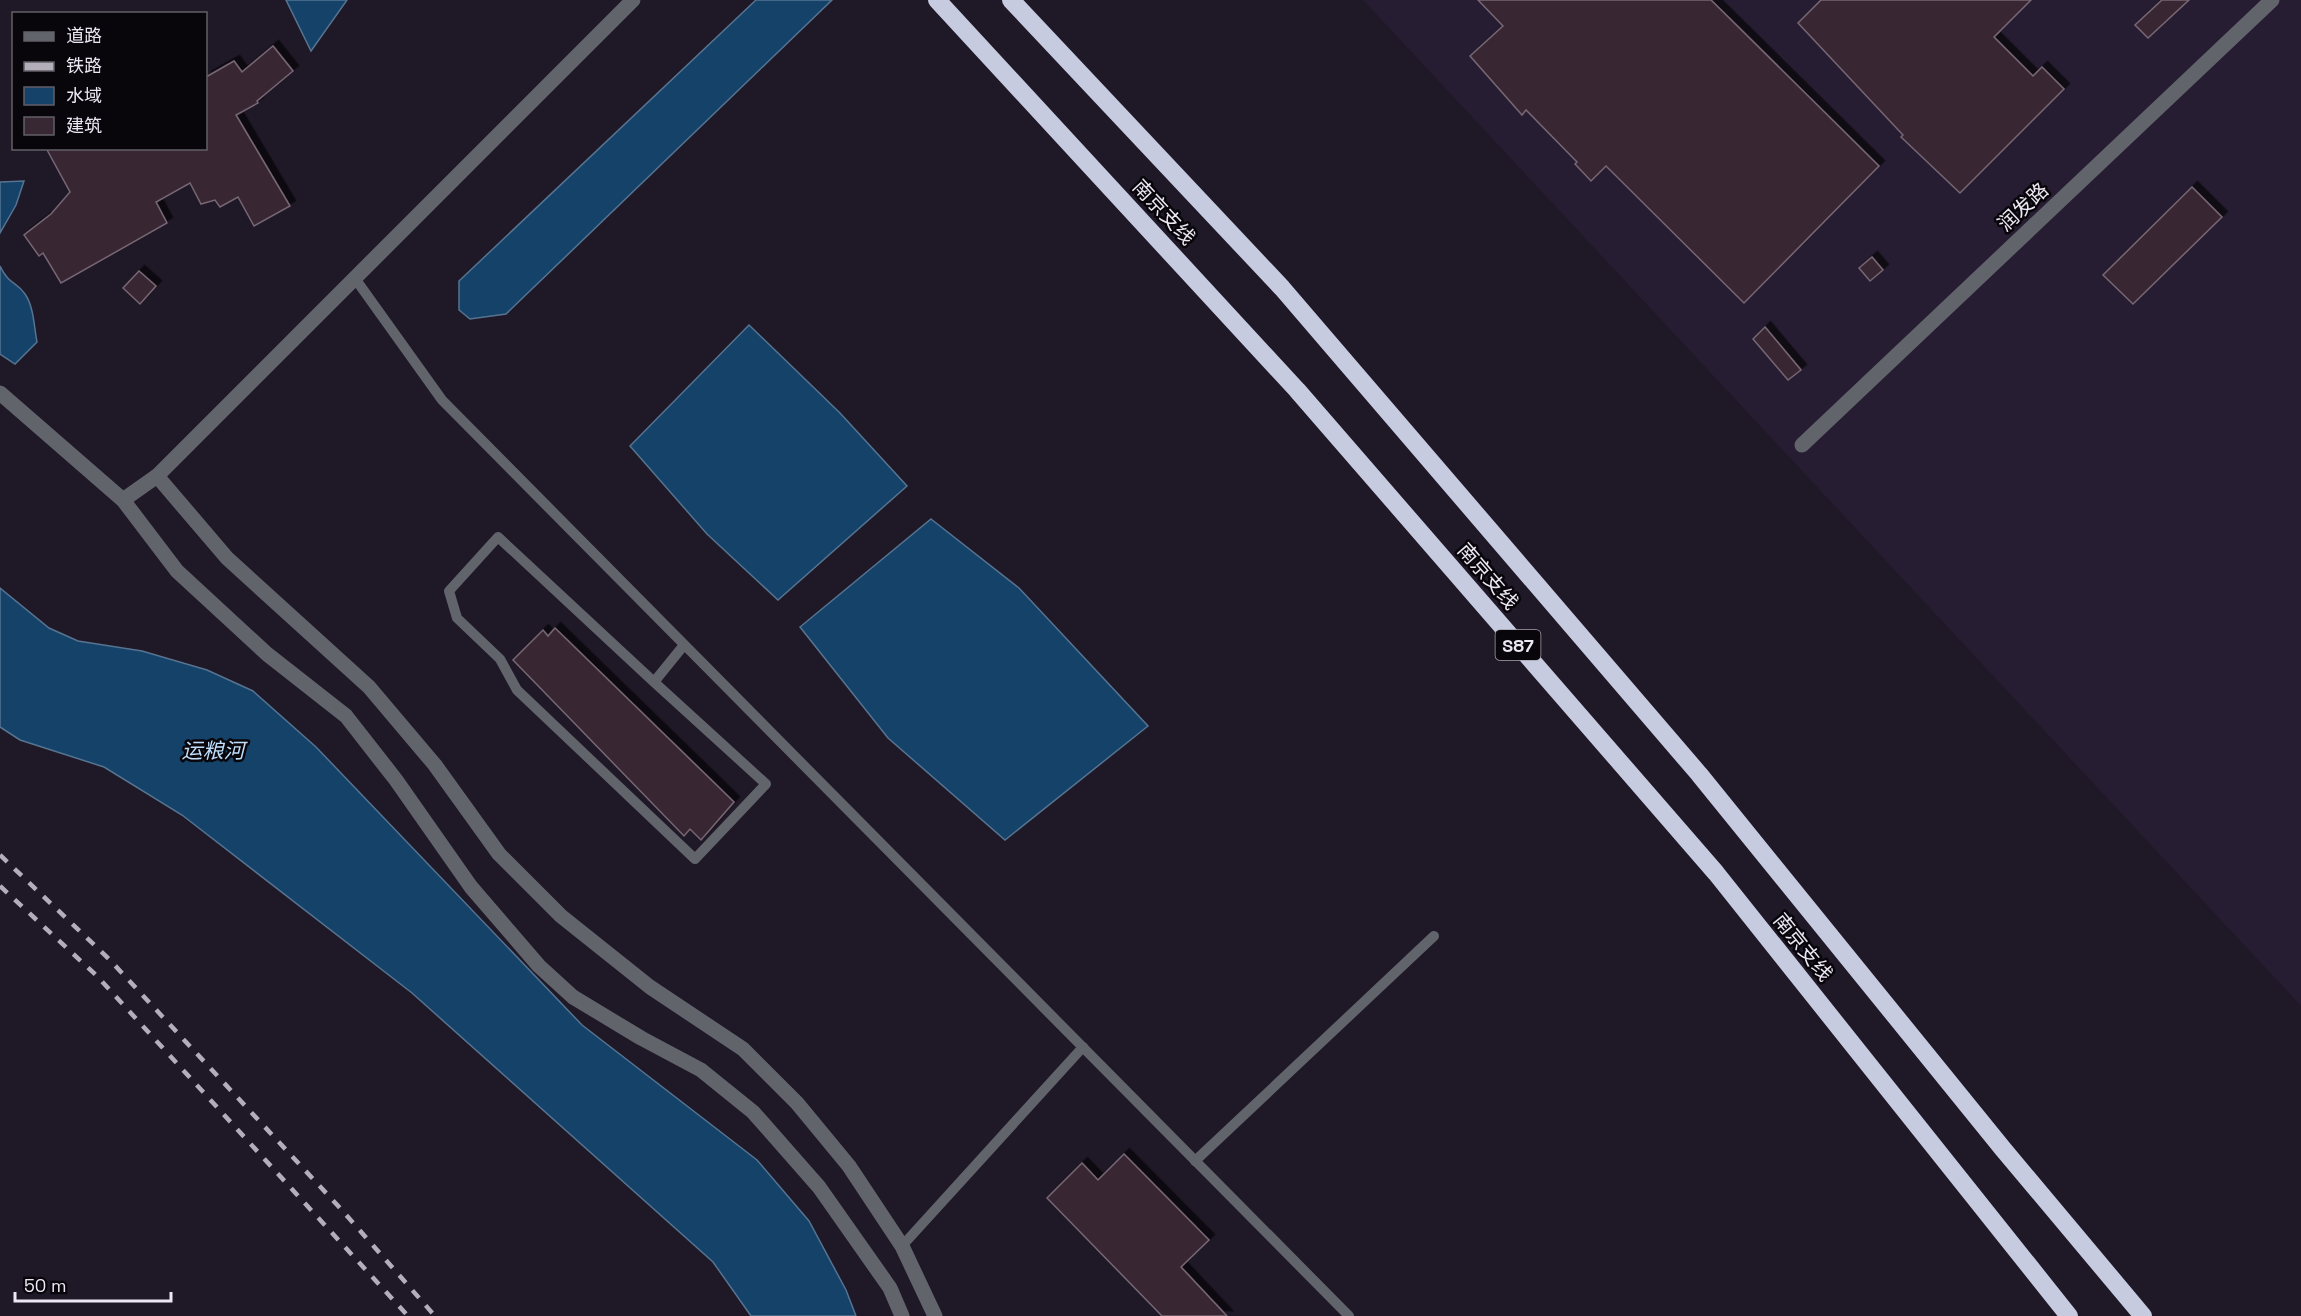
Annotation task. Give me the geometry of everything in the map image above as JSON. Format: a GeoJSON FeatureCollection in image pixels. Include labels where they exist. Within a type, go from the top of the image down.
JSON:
{"type":"FeatureCollection","features":[{"type":"Feature","properties":{"kind":"highway","name":"南京支线"},"geometry":{"type":"LineString","coordinates":[[937,0],[1297,390],[1716,873],[2069,1316]]}},
{"type":"Feature","properties":{"kind":"highway","name":"南京支线"},"geometry":{"type":"LineString","coordinates":[[1011,0],[1290,297],[1698,774],[2003,1149],[2143,1316]]}},
{"type":"Feature","properties":{"kind":"street"},"geometry":{"type":"LineString","coordinates":[[123,500],[157,476],[633,0]]}},
{"type":"Feature","properties":{"kind":"street","name":"润发路"},"geometry":{"type":"LineString","coordinates":[[1802,445],[2272,0]]}},
{"type":"Feature","properties":{"kind":"street"},"geometry":{"type":"LineString","coordinates":[[0,393],[123,500],[177,571],[267,654],[346,716],[396,780],[471,886],[539,966],[573,997],[641,1038],[701,1070],[753,1112],[819,1187],[890,1288],[902,1316]]}},
{"type":"Feature","properties":{"kind":"street"},"geometry":{"type":"LineString","coordinates":[[157,476],[227,558],[369,687],[435,765],[499,855],[561,916],[650,987],[743,1049],[797,1103],[849,1166],[902,1246],[935,1316]]}},
{"type":"Feature","properties":{"kind":"lane"},"geometry":{"type":"LineString","coordinates":[[354,277],[442,400],[1349,1316]]}},
{"type":"Feature","properties":{"kind":"lane"},"geometry":{"type":"LineString","coordinates":[[498,537],[654,682],[766,784],[695,859],[517,690],[500,659],[457,618],[450,591],[498,537]]}},
{"type":"Feature","properties":{"kind":"lane"},"geometry":{"type":"LineString","coordinates":[[654,682],[684,645]]}},
{"type":"Feature","properties":{"kind":"lane"},"geometry":{"type":"LineString","coordinates":[[1196,1161],[1434,936]]}},
{"type":"Feature","properties":{"kind":"lane"},"geometry":{"type":"LineString","coordinates":[[902,1246],[1083,1047]]}},
{"type":"Feature","properties":{"kind":"shaded area"},"geometry":{"type":"Polygon","coordinates":[[[1363,0],[2301,0],[2301,1006],[1363,0]]]}},
{"type":"Feature","properties":{"kind":"water"},"geometry":{"type":"Polygon","coordinates":[[[286,0],[347,0],[311,51],[286,0]]]}},
{"type":"Feature","properties":{"kind":"water"},"geometry":{"type":"Polygon","coordinates":[[[756,0],[832,0],[506,314],[470,319],[459,310],[459,281],[756,0]]]}},
{"type":"Feature","properties":{"kind":"water"},"geometry":{"type":"Polygon","coordinates":[[[24,181],[16,205],[0,233],[0,182],[24,181]]]}},
{"type":"Feature","properties":{"kind":"water"},"geometry":{"type":"Polygon","coordinates":[[[0,266],[7,277],[25,294],[30,305],[37,342],[15,364],[0,354],[0,266]]]}},
{"type":"Feature","properties":{"kind":"water"},"geometry":{"type":"Polygon","coordinates":[[[749,325],[840,413],[907,486],[778,600],[707,534],[630,446],[749,325]]]}},
{"type":"Feature","properties":{"kind":"water"},"geometry":{"type":"Polygon","coordinates":[[[931,519],[1019,588],[1148,726],[1005,840],[888,738],[800,627],[931,519]]]}},
{"type":"Feature","properties":{"kind":"water","name":"运粮河"},"geometry":{"type":"Polygon","coordinates":[[[0,588],[49,628],[78,641],[142,651],[207,670],[253,691],[316,747],[582,1025],[757,1160],[809,1221],[846,1290],[856,1316],[751,1316],[713,1262],[412,993],[182,815],[104,767],[20,740],[0,727],[0,588]]]}},
{"type":"Feature","properties":{"kind":"building"},"geometry":{"type":"Polygon","coordinates":[[[1478,0],[1711,0],[1879,166],[1744,303],[1606,166],[1591,181],[1575,164],[1577,162],[1526,110],[1522,115],[1470,56],[1503,26],[1478,0]]]}},
{"type":"Feature","properties":{"kind":"building"},"geometry":{"type":"Polygon","coordinates":[[[1821,0],[2031,0],[1994,37],[2033,76],[2042,67],[2064,89],[1960,193],[1901,137],[1903,135],[1798,23],[1821,0]]]}},
{"type":"Feature","properties":{"kind":"building"},"geometry":{"type":"Polygon","coordinates":[[[2162,0],[2189,0],[2148,38],[2135,25],[2162,0]]]}},
{"type":"Feature","properties":{"kind":"building"},"geometry":{"type":"Polygon","coordinates":[[[273,46],[293,71],[257,101],[258,103],[236,115],[290,206],[254,226],[238,197],[220,207],[215,200],[201,204],[190,183],[156,202],[167,223],[61,283],[43,253],[39,256],[24,235],[51,214],[70,192],[47,150],[207,150],[207,76],[234,61],[242,72],[273,46]]]}},
{"type":"Feature","properties":{"kind":"building"},"geometry":{"type":"Polygon","coordinates":[[[2192,187],[2222,217],[2133,304],[2103,275],[2192,187]]]}},
{"type":"Feature","properties":{"kind":"building"},"geometry":{"type":"Polygon","coordinates":[[[1872,257],[1883,270],[1870,281],[1859,268],[1872,257]]]}},
{"type":"Feature","properties":{"kind":"building"},"geometry":{"type":"Polygon","coordinates":[[[139,271],[156,286],[140,304],[123,288],[139,271]]]}},
{"type":"Feature","properties":{"kind":"building"},"geometry":{"type":"Polygon","coordinates":[[[1765,327],[1801,370],[1788,380],[1753,339],[1765,327]]]}},
{"type":"Feature","properties":{"kind":"building"},"geometry":{"type":"Polygon","coordinates":[[[555,628],[734,802],[701,840],[690,829],[684,836],[513,660],[543,630],[548,636],[555,628]]]}},
{"type":"Feature","properties":{"kind":"building"},"geometry":{"type":"Polygon","coordinates":[[[1124,1154],[1209,1240],[1181,1267],[1227,1316],[1162,1316],[1047,1198],[1082,1163],[1098,1180],[1124,1154]]]}},
{"type":"Feature","properties":{"kind":"railway"},"geometry":{"type":"LineString","coordinates":[[0,855],[109,959],[340,1208],[435,1316]]}},
{"type":"Feature","properties":{"kind":"railway"},"geometry":{"type":"LineString","coordinates":[[0,886],[97,976],[408,1316]]}}]}
